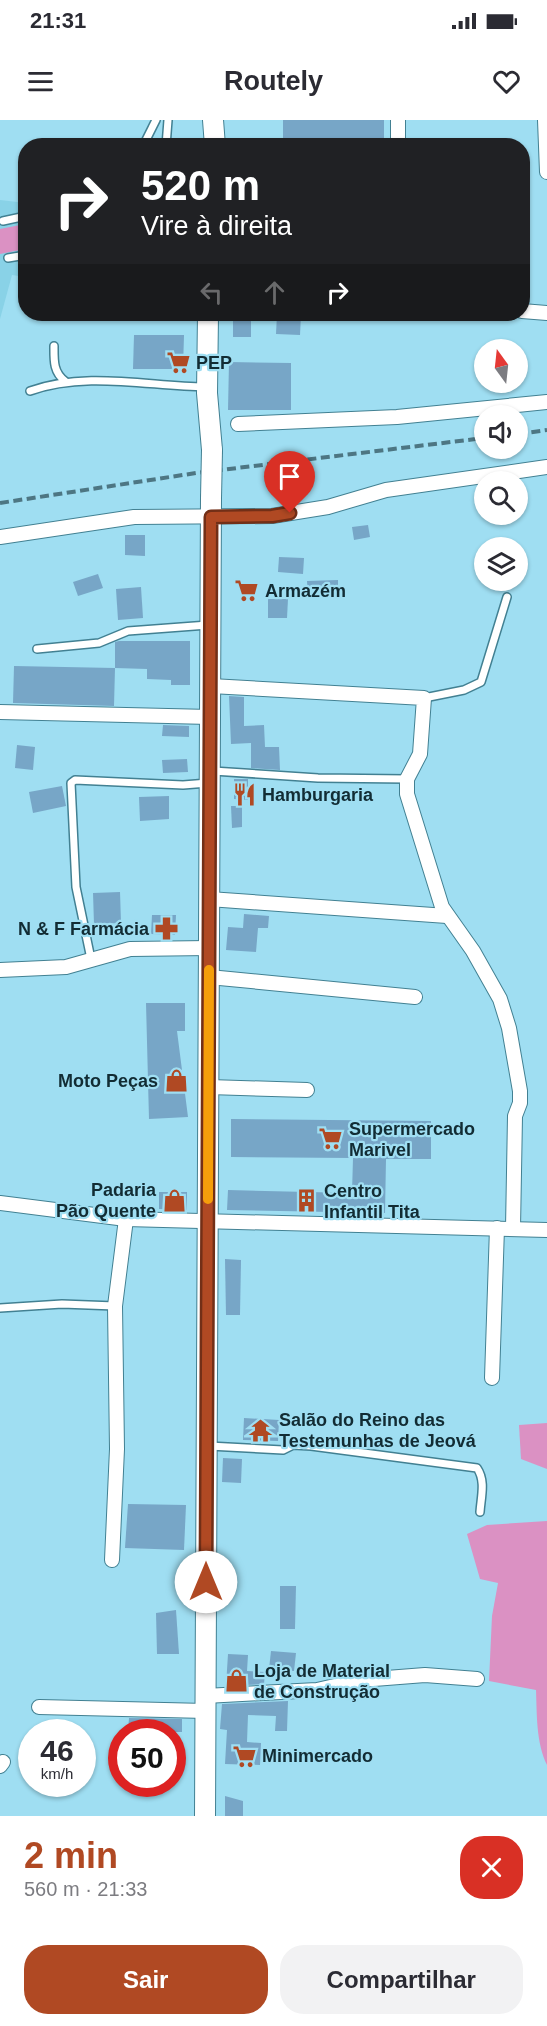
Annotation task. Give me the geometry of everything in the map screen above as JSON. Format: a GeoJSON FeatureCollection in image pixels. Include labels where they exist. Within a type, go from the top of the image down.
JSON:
{"type":"FeatureCollection","features":[{"type":"Feature","properties":{"kind":"main road"},"geometry":{"type":"LineString","coordinates":[[205,1816],[212,450],[208,387],[210,321]]}},
{"type":"Feature","properties":{"kind":"main road"},"geometry":{"type":"LineString","coordinates":[[211,321],[217,394],[212,423]]}},
{"type":"Feature","properties":{"kind":"street"},"geometry":{"type":"LineString","coordinates":[[398,120],[398,138]]}},
{"type":"Feature","properties":{"kind":"street"},"geometry":{"type":"LineString","coordinates":[[545,120],[547,172]]}},
{"type":"Feature","properties":{"kind":"street"},"geometry":{"type":"LineString","coordinates":[[530,312],[547,313]]}},
{"type":"Feature","properties":{"kind":"street"},"geometry":{"type":"LineString","coordinates":[[238,424],[397,417],[547,402]]}},
{"type":"Feature","properties":{"kind":"street"},"geometry":{"type":"LineString","coordinates":[[0,537],[211,508],[272,516],[328,507],[386,490],[547,467]]}},
{"type":"Feature","properties":{"kind":"street"},"geometry":{"type":"LineString","coordinates":[[210,686],[424,698],[420,754],[407,779],[410,807],[447,916],[490,978],[512,1038],[520,1090],[520,1103],[515,1116],[513,1228]]}},
{"type":"Feature","properties":{"kind":"street"},"geometry":{"type":"LineString","coordinates":[[0,712],[210,717]]}},
{"type":"Feature","properties":{"kind":"street"},"geometry":{"type":"LineString","coordinates":[[209,899],[447,916]]}},
{"type":"Feature","properties":{"kind":"street"},"geometry":{"type":"LineString","coordinates":[[0,970],[66,967],[130,949],[209,948]]}},
{"type":"Feature","properties":{"kind":"street"},"geometry":{"type":"LineString","coordinates":[[209,977],[415,997]]}},
{"type":"Feature","properties":{"kind":"street"},"geometry":{"type":"LineString","coordinates":[[209,1087],[307,1090]]}},
{"type":"Feature","properties":{"kind":"street"},"geometry":{"type":"LineString","coordinates":[[0,1203],[126,1219],[547,1230]]}},
{"type":"Feature","properties":{"kind":"street"},"geometry":{"type":"LineString","coordinates":[[0,1212],[19,1206]]}},
{"type":"Feature","properties":{"kind":"street"},"geometry":{"type":"LineString","coordinates":[[112,1560],[117,1449],[115,1306],[126,1219]]}},
{"type":"Feature","properties":{"kind":"street"},"geometry":{"type":"LineString","coordinates":[[492,1378],[497,1228]]}},
{"type":"Feature","properties":{"kind":"street"},"geometry":{"type":"LineString","coordinates":[[39,1707],[206,1703],[325,1689],[361,1680],[425,1675],[477,1679]]}},
{"type":"Feature","properties":{"kind":"lane"},"geometry":{"type":"LineString","coordinates":[[147,138],[156,120]]}},
{"type":"Feature","properties":{"kind":"lane"},"geometry":{"type":"LineString","coordinates":[[167,138],[168,120]]}},
{"type":"Feature","properties":{"kind":"lane"},"geometry":{"type":"LineString","coordinates":[[3,221],[18,218]]}},
{"type":"Feature","properties":{"kind":"lane"},"geometry":{"type":"LineString","coordinates":[[8,258],[18,256]]}},
{"type":"Feature","properties":{"kind":"lane"},"geometry":{"type":"LineString","coordinates":[[54,346],[54,366],[58,376],[65,381]]}},
{"type":"Feature","properties":{"kind":"lane"},"geometry":{"type":"LineString","coordinates":[[30,391],[65,381],[208,387]]}},
{"type":"Feature","properties":{"kind":"lane"},"geometry":{"type":"LineString","coordinates":[[424,698],[464,690],[481,682],[507,597]]}},
{"type":"Feature","properties":{"kind":"lane"},"geometry":{"type":"LineString","coordinates":[[37,649],[99,643],[128,631],[211,625]]}},
{"type":"Feature","properties":{"kind":"lane"},"geometry":{"type":"LineString","coordinates":[[91,959],[76,887],[71,783],[75,780],[183,785],[210,777],[407,779]]}},
{"type":"Feature","properties":{"kind":"lane"},"geometry":{"type":"LineString","coordinates":[[0,1308],[62,1304],[115,1306]]}},
{"type":"Feature","properties":{"kind":"lane"},"geometry":{"type":"LineString","coordinates":[[207,1446],[283,1450],[293,1445],[311,1446],[477,1467],[482,1474],[480,1512]]}},
{"type":"Feature","properties":{"kind":"shaded area"},"geometry":{"type":"Polygon","coordinates":[[[0,200],[18,202],[18,276],[12,275],[0,319],[0,200]]]}},
{"type":"Feature","properties":{"kind":"shaded area"},"geometry":{"type":"Polygon","coordinates":[[[18,225],[18,250],[0,254],[0,229],[18,225]]]}},
{"type":"Feature","properties":{"kind":"shaded area"},"geometry":{"type":"Polygon","coordinates":[[[547,1423],[547,1469],[521,1459],[519,1425],[547,1423]]]}},
{"type":"Feature","properties":{"kind":"shaded area"},"geometry":{"type":"Polygon","coordinates":[[[547,1521],[547,1765],[539,1738],[536,1690],[489,1681],[492,1616],[498,1583],[480,1579],[467,1534],[487,1525],[547,1521]]]}},
{"type":"Feature","properties":{"kind":"building"},"geometry":{"type":"Polygon","coordinates":[[[283,120],[384,120],[384,138],[283,138],[283,120]]]}},
{"type":"Feature","properties":{"kind":"building"},"geometry":{"type":"Polygon","coordinates":[[[233,321],[251,321],[251,337],[233,337],[233,321]]]}},
{"type":"Feature","properties":{"kind":"building"},"geometry":{"type":"Polygon","coordinates":[[[277,321],[301,321],[300,335],[276,334],[277,321]]]}},
{"type":"Feature","properties":{"kind":"building"},"geometry":{"type":"Polygon","coordinates":[[[134,335],[184,335],[183,369],[133,369],[134,335]]]}},
{"type":"Feature","properties":{"kind":"building"},"geometry":{"type":"Polygon","coordinates":[[[229,362],[291,363],[291,410],[228,410],[229,362]]]}},
{"type":"Feature","properties":{"kind":"building"},"geometry":{"type":"Polygon","coordinates":[[[368,525],[370,537],[354,540],[352,527],[368,525]]]}},
{"type":"Feature","properties":{"kind":"building"},"geometry":{"type":"Polygon","coordinates":[[[125,535],[145,535],[145,556],[125,555],[125,535]]]}},
{"type":"Feature","properties":{"kind":"building"},"geometry":{"type":"Polygon","coordinates":[[[279,557],[304,558],[303,574],[278,572],[279,557]]]}},
{"type":"Feature","properties":{"kind":"building"},"geometry":{"type":"Polygon","coordinates":[[[98,574],[103,588],[78,596],[73,582],[98,574]]]}},
{"type":"Feature","properties":{"kind":"building"},"geometry":{"type":"Polygon","coordinates":[[[338,580],[338,595],[308,595],[307,581],[338,580]]]}},
{"type":"Feature","properties":{"kind":"building"},"geometry":{"type":"Polygon","coordinates":[[[141,587],[143,618],[118,620],[116,589],[141,587]]]}},
{"type":"Feature","properties":{"kind":"building"},"geometry":{"type":"Polygon","coordinates":[[[268,599],[288,599],[287,618],[268,618],[268,599]]]}},
{"type":"Feature","properties":{"kind":"building"},"geometry":{"type":"Polygon","coordinates":[[[190,641],[190,685],[171,685],[171,680],[147,679],[147,669],[115,668],[115,642],[190,641]]]}},
{"type":"Feature","properties":{"kind":"building"},"geometry":{"type":"Polygon","coordinates":[[[14,666],[115,668],[114,706],[13,703],[14,666]]]}},
{"type":"Feature","properties":{"kind":"building"},"geometry":{"type":"Polygon","coordinates":[[[229,696],[244,697],[244,726],[264,725],[265,747],[279,747],[280,770],[251,768],[251,743],[231,744],[229,696]]]}},
{"type":"Feature","properties":{"kind":"building"},"geometry":{"type":"Polygon","coordinates":[[[163,725],[189,726],[189,737],[162,736],[163,725]]]}},
{"type":"Feature","properties":{"kind":"building"},"geometry":{"type":"Polygon","coordinates":[[[17,745],[35,747],[33,770],[15,768],[17,745]]]}},
{"type":"Feature","properties":{"kind":"building"},"geometry":{"type":"Polygon","coordinates":[[[187,759],[188,772],[163,773],[162,760],[187,759]]]}},
{"type":"Feature","properties":{"kind":"building"},"geometry":{"type":"Polygon","coordinates":[[[234,779],[248,779],[248,800],[234,799],[234,779]]]}},
{"type":"Feature","properties":{"kind":"building"},"geometry":{"type":"Polygon","coordinates":[[[62,786],[66,806],[33,813],[29,792],[62,786]]]}},
{"type":"Feature","properties":{"kind":"building"},"geometry":{"type":"Polygon","coordinates":[[[169,796],[169,819],[140,821],[139,797],[169,796]]]}},
{"type":"Feature","properties":{"kind":"building"},"geometry":{"type":"Polygon","coordinates":[[[231,806],[242,806],[242,827],[232,828],[231,806]]]}},
{"type":"Feature","properties":{"kind":"building"},"geometry":{"type":"Polygon","coordinates":[[[120,892],[121,923],[94,924],[93,893],[120,892]]]}},
{"type":"Feature","properties":{"kind":"building"},"geometry":{"type":"Polygon","coordinates":[[[244,914],[269,916],[268,928],[258,928],[256,952],[226,950],[228,927],[243,928],[244,914]]]}},
{"type":"Feature","properties":{"kind":"building"},"geometry":{"type":"Polygon","coordinates":[[[152,915],[176,915],[175,935],[151,934],[152,915]]]}},
{"type":"Feature","properties":{"kind":"building"},"geometry":{"type":"Polygon","coordinates":[[[146,1003],[185,1003],[185,1031],[177,1031],[188,1117],[149,1119],[146,1003]]]}},
{"type":"Feature","properties":{"kind":"building","name":"Supermercado Marivel"},"geometry":{"type":"Polygon","coordinates":[[[231,1119],[431,1121],[431,1159],[386,1159],[385,1213],[227,1210],[228,1190],[352,1193],[353,1158],[231,1157],[231,1119]]]}},
{"type":"Feature","properties":{"kind":"building"},"geometry":{"type":"Polygon","coordinates":[[[159,1192],[187,1192],[187,1210],[159,1209],[159,1192]]]}},
{"type":"Feature","properties":{"kind":"building"},"geometry":{"type":"Polygon","coordinates":[[[225,1259],[241,1260],[240,1315],[226,1315],[225,1259]]]}},
{"type":"Feature","properties":{"kind":"building","name":"Salão do Reino das Testemunhas de Jeová"},"geometry":{"type":"Polygon","coordinates":[[[244,1418],[279,1420],[278,1441],[243,1440],[244,1418]]]}},
{"type":"Feature","properties":{"kind":"building"},"geometry":{"type":"Polygon","coordinates":[[[223,1458],[242,1459],[241,1483],[222,1482],[223,1458]]]}},
{"type":"Feature","properties":{"kind":"building"},"geometry":{"type":"Polygon","coordinates":[[[128,1504],[186,1505],[184,1550],[125,1548],[128,1504]]]}},
{"type":"Feature","properties":{"kind":"building"},"geometry":{"type":"Polygon","coordinates":[[[280,1586],[296,1586],[295,1629],[280,1629],[280,1586]]]}},
{"type":"Feature","properties":{"kind":"building"},"geometry":{"type":"Polygon","coordinates":[[[176,1610],[179,1654],[157,1654],[156,1613],[176,1610]]]}},
{"type":"Feature","properties":{"kind":"building"},"geometry":{"type":"Polygon","coordinates":[[[271,1651],[296,1653],[294,1671],[269,1669],[271,1651]]]}},
{"type":"Feature","properties":{"kind":"building"},"geometry":{"type":"Polygon","coordinates":[[[228,1654],[248,1655],[247,1671],[265,1672],[264,1684],[226,1686],[228,1654]]]}},
{"type":"Feature","properties":{"kind":"building"},"geometry":{"type":"Polygon","coordinates":[[[288,1701],[287,1731],[275,1731],[276,1716],[248,1715],[247,1742],[261,1743],[260,1765],[225,1764],[227,1730],[220,1729],[222,1704],[288,1701]]]}},
{"type":"Feature","properties":{"kind":"building"},"geometry":{"type":"Polygon","coordinates":[[[129,1718],[182,1719],[129,1719],[129,1718]]]}},
{"type":"Feature","properties":{"kind":"building"},"geometry":{"type":"Polygon","coordinates":[[[225,1796],[243,1801],[243,1816],[225,1816],[225,1796]]]}},
{"type":"Feature","properties":{"kind":"railway"},"geometry":{"type":"LineString","coordinates":[[528,433],[547,430]]}},
{"type":"Feature","properties":{"kind":"railway"},"geometry":{"type":"LineString","coordinates":[[0,503],[196,473],[474,439]]}},
{"type":"Feature","properties":{"kind":"slow traffic"},"geometry":{"type":"LineString","coordinates":[[208,1199],[209,970]]}},
{"type":"Feature","properties":{"kind":"place","name":"PEP"},"geometry":{"type":"Point","coordinates":[178,363]}},
{"type":"Feature","properties":{"kind":"place","name":"Armazém"},"geometry":{"type":"Point","coordinates":[247,591]}},
{"type":"Feature","properties":{"kind":"place","name":"Hamburgaria"},"geometry":{"type":"Point","coordinates":[244,795]}},
{"type":"Feature","properties":{"kind":"place","name":"N & F Farmácia"},"geometry":{"type":"Point","coordinates":[167,929]}},
{"type":"Feature","properties":{"kind":"place","name":"Moto Peças"},"geometry":{"type":"Point","coordinates":[176,1081]}},
{"type":"Feature","properties":{"kind":"place","name":"Supermercado Marivel"},"geometry":{"type":"Point","coordinates":[331,1139]}},
{"type":"Feature","properties":{"kind":"place","name":"Padaria Pão Quente"},"geometry":{"type":"Point","coordinates":[174,1200]}},
{"type":"Feature","properties":{"kind":"place","name":"Centro Infantil Tita"},"geometry":{"type":"Point","coordinates":[306,1201]}},
{"type":"Feature","properties":{"kind":"place","name":"Salão do Reino das Testemunhas de Jeová"},"geometry":{"type":"Point","coordinates":[261,1430]}},
{"type":"Feature","properties":{"kind":"place","name":"Loja de Material de Construção"},"geometry":{"type":"Point","coordinates":[236,1681]}},
{"type":"Feature","properties":{"kind":"place","name":"Minimercado"},"geometry":{"type":"Point","coordinates":[244,1756]}},
{"type":"Feature","properties":{"kind":"route"},"geometry":{"type":"LineString","coordinates":[[206,1582],[211,517],[272,516],[290,513]]}}]}
